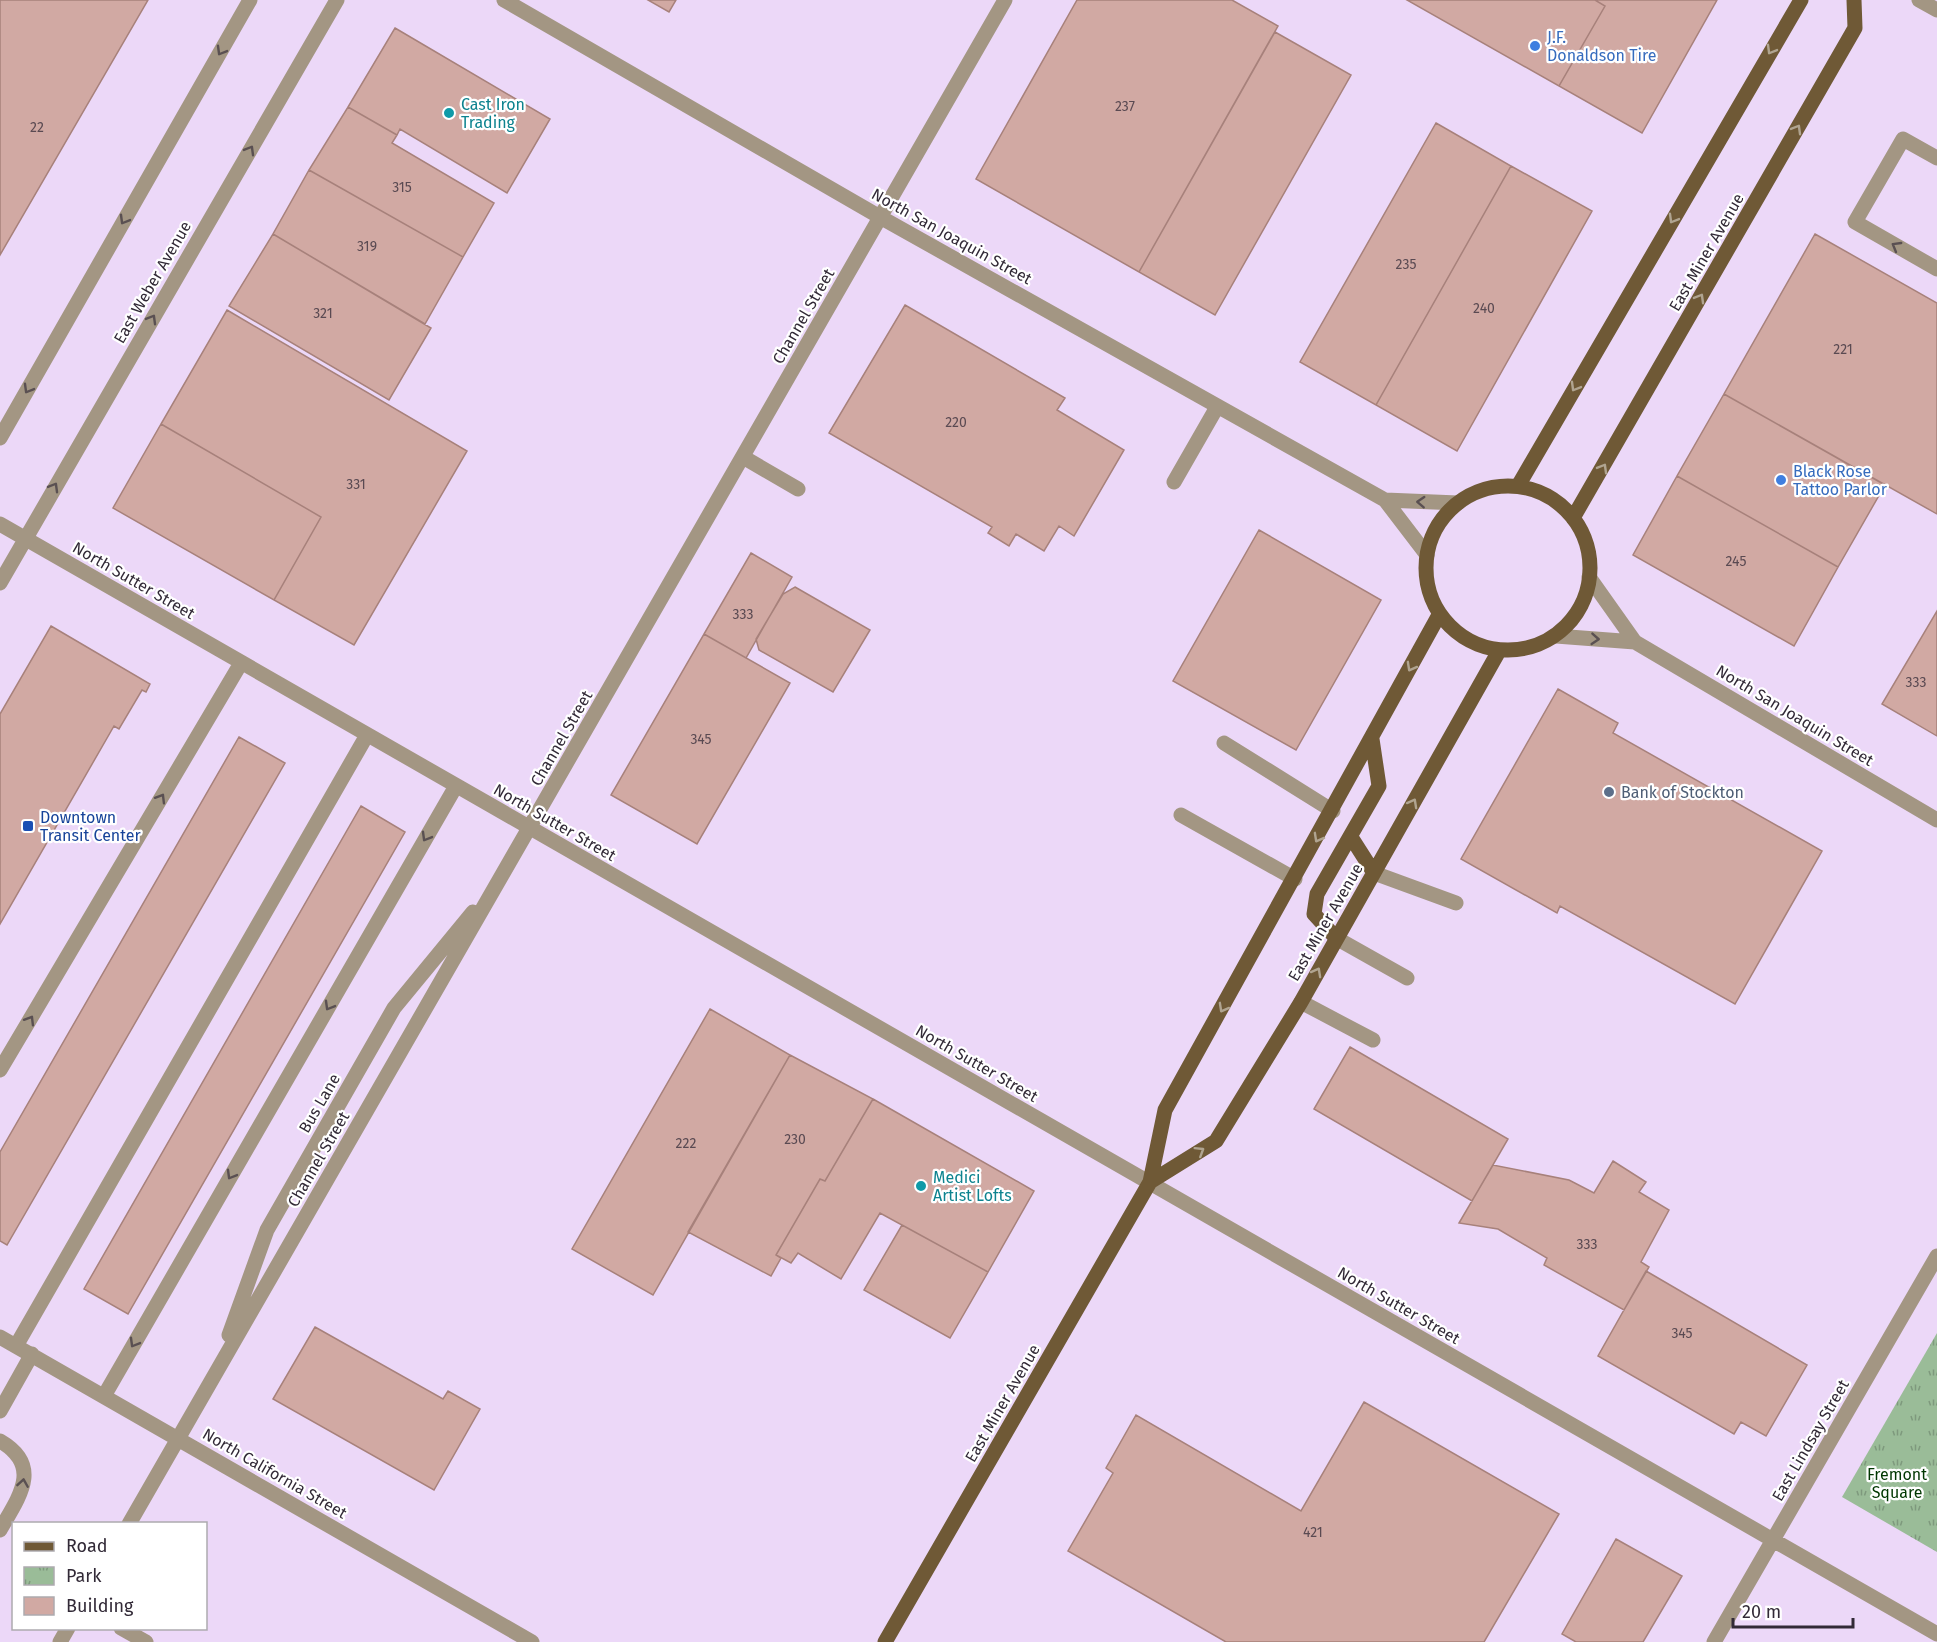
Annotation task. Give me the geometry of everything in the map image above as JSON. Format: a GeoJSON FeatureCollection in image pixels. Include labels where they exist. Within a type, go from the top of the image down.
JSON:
{"type":"FeatureCollection","features":[{"type":"Feature","properties":{"kind":"main road"},"geometry":{"type":"LineString","coordinates":[[1518,486],[1801,0]]}},
{"type":"Feature","properties":{"kind":"main road","name":"East Miner Avenue"},"geometry":{"type":"LineString","coordinates":[[1573,518],[1855,28],[1854,0]]}},
{"type":"Feature","properties":{"kind":"main road"},"geometry":{"type":"LineString","coordinates":[[1518,486],[1545,494],[1568,510],[1584,534],[1591,562],[1588,590],[1576,616],[1556,636],[1532,648],[1499,651],[1480,646],[1457,634],[1439,615],[1428,591],[1425,565],[1431,539],[1444,516],[1458,503],[1490,488],[1518,486]]}},
{"type":"Feature","properties":{"kind":"main road","name":"East Miner Avenue"},"geometry":{"type":"LineString","coordinates":[[885,1642],[1150,1182],[1165,1110],[1333,811],[1439,615]]}},
{"type":"Feature","properties":{"kind":"main road","name":"East Miner Avenue"},"geometry":{"type":"LineString","coordinates":[[1150,1182],[1216,1141],[1301,1002],[1499,651]]}},
{"type":"Feature","properties":{"kind":"main road"},"geometry":{"type":"LineString","coordinates":[[1336,938],[1314,914],[1317,894],[1379,786],[1372,739]]}},
{"type":"Feature","properties":{"kind":"main road"},"geometry":{"type":"LineString","coordinates":[[1351,837],[1374,873]]}},
{"type":"Feature","properties":{"kind":"street"},"geometry":{"type":"LineString","coordinates":[[0,438],[250,0]]}},
{"type":"Feature","properties":{"kind":"street","name":"East Weber Avenue"},"geometry":{"type":"LineString","coordinates":[[2,579],[337,0]]}},
{"type":"Feature","properties":{"kind":"street","name":"North San Joaquin Street"},"geometry":{"type":"LineString","coordinates":[[504,0],[880,217],[1385,500],[1427,555]]}},
{"type":"Feature","properties":{"kind":"street","name":"Channel Street"},"geometry":{"type":"LineString","coordinates":[[130,1522],[1005,0]]}},
{"type":"Feature","properties":{"kind":"street"},"geometry":{"type":"LineString","coordinates":[[1919,0],[1937,10]]}},
{"type":"Feature","properties":{"kind":"street"},"geometry":{"type":"LineString","coordinates":[[1937,158],[1903,139],[1856,222],[1937,269]]}},
{"type":"Feature","properties":{"kind":"street"},"geometry":{"type":"LineString","coordinates":[[1174,482],[1217,407]]}},
{"type":"Feature","properties":{"kind":"street"},"geometry":{"type":"LineString","coordinates":[[743,457],[798,489]]}},
{"type":"Feature","properties":{"kind":"street","name":"North San Joaquin Street"},"geometry":{"type":"LineString","coordinates":[[1385,500],[1458,503]]}},
{"type":"Feature","properties":{"kind":"street","name":"North Sutter Street"},"geometry":{"type":"LineString","coordinates":[[0,524],[1937,1634]]}},
{"type":"Feature","properties":{"kind":"street","name":"North San Joaquin Street"},"geometry":{"type":"LineString","coordinates":[[1589,578],[1635,642],[1937,820]]}},
{"type":"Feature","properties":{"kind":"street"},"geometry":{"type":"LineString","coordinates":[[0,591],[2,579]]}},
{"type":"Feature","properties":{"kind":"street","name":"North San Joaquin Street"},"geometry":{"type":"LineString","coordinates":[[1556,636],[1635,642]]}},
{"type":"Feature","properties":{"kind":"street"},"geometry":{"type":"LineString","coordinates":[[0,1070],[241,663]]}},
{"type":"Feature","properties":{"kind":"street"},"geometry":{"type":"LineString","coordinates":[[16,1346],[367,735]]}},
{"type":"Feature","properties":{"kind":"street"},"geometry":{"type":"LineString","coordinates":[[1224,743],[1333,811]]}},
{"type":"Feature","properties":{"kind":"street"},"geometry":{"type":"LineString","coordinates":[[104,1395],[456,786]]}},
{"type":"Feature","properties":{"kind":"street"},"geometry":{"type":"LineString","coordinates":[[1182,815],[1295,879]]}},
{"type":"Feature","properties":{"kind":"street"},"geometry":{"type":"LineString","coordinates":[[1374,873],[1456,903]]}},
{"type":"Feature","properties":{"kind":"street","name":"Bus Lane"},"geometry":{"type":"LineString","coordinates":[[215,1374],[267,1230],[388,1018],[502,878]]}},
{"type":"Feature","properties":{"kind":"street"},"geometry":{"type":"LineString","coordinates":[[1336,938],[1407,978]]}},
{"type":"Feature","properties":{"kind":"street"},"geometry":{"type":"LineString","coordinates":[[1301,1002],[1373,1040]]}},
{"type":"Feature","properties":{"kind":"street","name":"East Lindsay Street"},"geometry":{"type":"LineString","coordinates":[[1714,1642],[1937,1256]]}},
{"type":"Feature","properties":{"kind":"street","name":"North California Street"},"geometry":{"type":"LineString","coordinates":[[0,1337],[532,1642]]}},
{"type":"Feature","properties":{"kind":"street"},"geometry":{"type":"LineString","coordinates":[[0,1412],[32,1354]]}},
{"type":"Feature","properties":{"kind":"street"},"geometry":{"type":"LineString","coordinates":[[0,1441],[12,1448],[21,1458],[25,1471],[23,1491],[0,1530]]}},
{"type":"Feature","properties":{"kind":"street"},"geometry":{"type":"LineString","coordinates":[[123,1630],[146,1642]]}},
{"type":"Feature","properties":{"kind":"green space","name":"Fremont Square"},"geometry":{"type":"Polygon","coordinates":[[[1937,1333],[1937,1552],[1842,1497],[1937,1333]]]}},
{"type":"Feature","properties":{"kind":"building"},"geometry":{"type":"Polygon","coordinates":[[[0,0],[148,0],[0,255],[0,0]]]}},
{"type":"Feature","properties":{"kind":"building"},"geometry":{"type":"Polygon","coordinates":[[[648,0],[676,0],[669,12],[648,0]]]}},
{"type":"Feature","properties":{"kind":"building"},"geometry":{"type":"Polygon","coordinates":[[[1077,0],[1232,0],[1278,26],[1139,272],[976,179],[1077,0]]]}},
{"type":"Feature","properties":{"kind":"building","name":"J.F. Donaldson Tire"},"geometry":{"type":"Polygon","coordinates":[[[1407,0],[1595,0],[1605,6],[1559,86],[1407,0]]]}},
{"type":"Feature","properties":{"kind":"building"},"geometry":{"type":"Polygon","coordinates":[[[1595,0],[1717,0],[1642,133],[1559,86],[1605,6],[1595,0]]]}},
{"type":"Feature","properties":{"kind":"building","name":"Cast Iron Trading"},"geometry":{"type":"Polygon","coordinates":[[[395,28],[550,119],[507,193],[400,129],[397,135],[348,107],[395,28]]]}},
{"type":"Feature","properties":{"kind":"building"},"geometry":{"type":"Polygon","coordinates":[[[1275,32],[1351,75],[1215,315],[1139,272],[1275,32]]]}},
{"type":"Feature","properties":{"kind":"building"},"geometry":{"type":"Polygon","coordinates":[[[348,107],[397,135],[392,143],[494,203],[463,257],[309,170],[348,107]]]}},
{"type":"Feature","properties":{"kind":"building"},"geometry":{"type":"Polygon","coordinates":[[[1436,123],[1511,166],[1376,405],[1300,362],[1436,123]]]}},
{"type":"Feature","properties":{"kind":"building"},"geometry":{"type":"Polygon","coordinates":[[[1511,166],[1592,211],[1457,451],[1376,405],[1511,166]]]}},
{"type":"Feature","properties":{"kind":"building"},"geometry":{"type":"Polygon","coordinates":[[[309,170],[463,257],[425,324],[273,234],[309,170]]]}},
{"type":"Feature","properties":{"kind":"building"},"geometry":{"type":"Polygon","coordinates":[[[273,234],[431,328],[389,400],[229,306],[273,234]]]}},
{"type":"Feature","properties":{"kind":"building"},"geometry":{"type":"Polygon","coordinates":[[[1815,234],[1937,303],[1937,514],[1724,394],[1815,234]]]}},
{"type":"Feature","properties":{"kind":"building"},"geometry":{"type":"Polygon","coordinates":[[[905,305],[1065,398],[1057,410],[1124,450],[1074,536],[1059,526],[1044,551],[1016,534],[1009,546],[988,533],[992,527],[829,433],[905,305]]]}},
{"type":"Feature","properties":{"kind":"building"},"geometry":{"type":"Polygon","coordinates":[[[227,310],[467,451],[354,645],[274,600],[321,517],[161,424],[227,310]]]}},
{"type":"Feature","properties":{"kind":"building","name":"Black Rose Tattoo Parlor"},"geometry":{"type":"Polygon","coordinates":[[[1724,394],[1885,485],[1838,567],[1677,476],[1724,394]]]}},
{"type":"Feature","properties":{"kind":"building"},"geometry":{"type":"Polygon","coordinates":[[[161,424],[321,517],[274,600],[113,508],[161,424]]]}},
{"type":"Feature","properties":{"kind":"building"},"geometry":{"type":"Polygon","coordinates":[[[1677,476],[1838,567],[1794,646],[1633,555],[1677,476]]]}},
{"type":"Feature","properties":{"kind":"building"},"geometry":{"type":"Polygon","coordinates":[[[1259,530],[1381,600],[1296,750],[1173,681],[1259,530]]]}},
{"type":"Feature","properties":{"kind":"building"},"geometry":{"type":"Polygon","coordinates":[[[751,553],[792,577],[746,658],[704,634],[751,553]]]}},
{"type":"Feature","properties":{"kind":"building"},"geometry":{"type":"Polygon","coordinates":[[[795,587],[870,630],[833,692],[759,650],[756,639],[783,594],[795,587]]]}},
{"type":"Feature","properties":{"kind":"building"},"geometry":{"type":"Polygon","coordinates":[[[1937,611],[1937,736],[1882,704],[1937,611]]]}},
{"type":"Feature","properties":{"kind":"building","name":"Downtown Transit Center"},"geometry":{"type":"Polygon","coordinates":[[[51,626],[150,684],[146,692],[142,690],[119,729],[114,726],[0,924],[0,714],[51,626]]]}},
{"type":"Feature","properties":{"kind":"building"},"geometry":{"type":"Polygon","coordinates":[[[704,634],[790,683],[697,844],[611,795],[704,634]]]}},
{"type":"Feature","properties":{"kind":"building","name":"Bank of Stockton"},"geometry":{"type":"Polygon","coordinates":[[[1558,689],[1618,723],[1613,733],[1822,851],[1735,1004],[1560,906],[1557,913],[1461,859],[1558,689]]]}},
{"type":"Feature","properties":{"kind":"building"},"geometry":{"type":"Polygon","coordinates":[[[239,737],[285,763],[7,1245],[0,1241],[0,1152],[239,737]]]}},
{"type":"Feature","properties":{"kind":"building"},"geometry":{"type":"Polygon","coordinates":[[[361,806],[405,832],[128,1314],[84,1289],[361,806]]]}},
{"type":"Feature","properties":{"kind":"building"},"geometry":{"type":"Polygon","coordinates":[[[710,1009],[790,1055],[653,1295],[572,1249],[710,1009]]]}},
{"type":"Feature","properties":{"kind":"building"},"geometry":{"type":"Polygon","coordinates":[[[1350,1047],[1508,1139],[1472,1201],[1314,1109],[1350,1047]]]}},
{"type":"Feature","properties":{"kind":"building"},"geometry":{"type":"Polygon","coordinates":[[[790,1055],[873,1099],[825,1181],[820,1179],[776,1255],[781,1258],[771,1276],[688,1232],[790,1055]]]}},
{"type":"Feature","properties":{"kind":"building","name":"Medici Artist Lofts"},"geometry":{"type":"Polygon","coordinates":[[[873,1099],[1034,1191],[988,1272],[880,1213],[841,1279],[798,1253],[791,1263],[776,1255],[820,1179],[825,1181],[873,1099]]]}},
{"type":"Feature","properties":{"kind":"building"},"geometry":{"type":"Polygon","coordinates":[[[1613,1161],[1646,1182],[1639,1192],[1669,1210],[1641,1262],[1649,1267],[1624,1310],[1544,1265],[1547,1258],[1498,1229],[1459,1223],[1493,1165],[1569,1180],[1594,1193],[1613,1161]]]}},
{"type":"Feature","properties":{"kind":"building"},"geometry":{"type":"Polygon","coordinates":[[[902,1225],[988,1272],[950,1338],[864,1290],[902,1225]]]}},
{"type":"Feature","properties":{"kind":"building"},"geometry":{"type":"Polygon","coordinates":[[[1646,1271],[1807,1365],[1766,1436],[1741,1422],[1734,1434],[1598,1356],[1646,1271]]]}},
{"type":"Feature","properties":{"kind":"building"},"geometry":{"type":"Polygon","coordinates":[[[315,1327],[443,1399],[448,1391],[480,1409],[434,1490],[273,1399],[315,1327]]]}},
{"type":"Feature","properties":{"kind":"building"},"geometry":{"type":"Polygon","coordinates":[[[1364,1402],[1559,1514],[1484,1642],[1226,1642],[1068,1551],[1113,1473],[1106,1468],[1136,1415],[1301,1511],[1364,1402]]]}},
{"type":"Feature","properties":{"kind":"building"},"geometry":{"type":"Polygon","coordinates":[[[1616,1539],[1682,1576],[1643,1642],[1576,1642],[1562,1634],[1616,1539]]]}},
{"type":"Feature","properties":{"kind":"place","name":"J.F. Donaldson Tire"},"geometry":{"type":"Point","coordinates":[1535,46]}},
{"type":"Feature","properties":{"kind":"place","name":"Cast Iron Trading"},"geometry":{"type":"Point","coordinates":[449,113]}},
{"type":"Feature","properties":{"kind":"place","name":"Black Rose Tattoo Parlor"},"geometry":{"type":"Point","coordinates":[1781,480]}},
{"type":"Feature","properties":{"kind":"place","name":"Bank of Stockton"},"geometry":{"type":"Point","coordinates":[1609,792]}},
{"type":"Feature","properties":{"kind":"place","name":"Downtown Transit Center"},"geometry":{"type":"Point","coordinates":[28,826]}},
{"type":"Feature","properties":{"kind":"place","name":"Medici Artist Lofts"},"geometry":{"type":"Point","coordinates":[921,1186]}}]}
